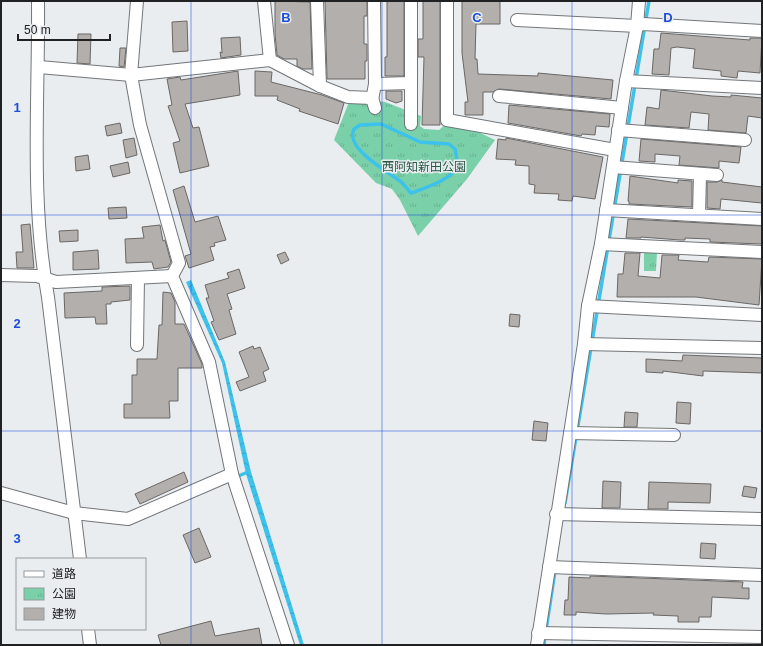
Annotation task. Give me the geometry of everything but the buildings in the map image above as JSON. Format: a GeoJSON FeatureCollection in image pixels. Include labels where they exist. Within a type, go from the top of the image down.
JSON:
{"type":"FeatureCollection","features":[{"type":"Feature","properties":{"kind":"street"},"geometry":{"type":"LineString","coordinates":[[38,1],[39,67],[37,178],[42,266],[45,279],[80,558]]}},
{"type":"Feature","properties":{"kind":"street"},"geometry":{"type":"LineString","coordinates":[[137,1],[131,75],[140,125],[179,263],[172,276]]}},
{"type":"Feature","properties":{"kind":"street"},"geometry":{"type":"LineString","coordinates":[[264,1],[270,60]]}},
{"type":"Feature","properties":{"kind":"street"},"geometry":{"type":"LineString","coordinates":[[317,1],[320,86]]}},
{"type":"Feature","properties":{"kind":"street"},"geometry":{"type":"LineString","coordinates":[[39,67],[131,75],[270,60],[320,86],[348,97],[372,98],[374,104],[374,1]]}},
{"type":"Feature","properties":{"kind":"street"},"geometry":{"type":"LineString","coordinates":[[411,1],[411,124]]}},
{"type":"Feature","properties":{"kind":"street"},"geometry":{"type":"LineString","coordinates":[[447,1],[447,120],[615,150]]}},
{"type":"Feature","properties":{"kind":"street"},"geometry":{"type":"LineString","coordinates":[[536,645],[550,567],[589,306],[602,244],[622,108],[627,81],[644,24],[639,1]]}},
{"type":"Feature","properties":{"kind":"street"},"geometry":{"type":"LineString","coordinates":[[517,20],[644,24],[762,31]]}},
{"type":"Feature","properties":{"kind":"street"},"geometry":{"type":"LineString","coordinates":[[627,81],[762,88]]}},
{"type":"Feature","properties":{"kind":"street"},"geometry":{"type":"LineString","coordinates":[[375,84],[411,83]]}},
{"type":"Feature","properties":{"kind":"street"},"geometry":{"type":"LineString","coordinates":[[499,96],[622,108]]}},
{"type":"Feature","properties":{"kind":"street"},"geometry":{"type":"LineString","coordinates":[[619,130],[745,140]]}},
{"type":"Feature","properties":{"kind":"street"},"geometry":{"type":"LineString","coordinates":[[614,167],[717,175]]}},
{"type":"Feature","properties":{"kind":"street"},"geometry":{"type":"LineString","coordinates":[[699,214],[700,174]]}},
{"type":"Feature","properties":{"kind":"street"},"geometry":{"type":"LineString","coordinates":[[606,210],[699,214],[762,219]]}},
{"type":"Feature","properties":{"kind":"street"},"geometry":{"type":"LineString","coordinates":[[602,244],[762,252]]}},
{"type":"Feature","properties":{"kind":"street"},"geometry":{"type":"LineString","coordinates":[[1,275],[37,276],[56,282],[172,276]]}},
{"type":"Feature","properties":{"kind":"street"},"geometry":{"type":"LineString","coordinates":[[172,276],[209,362],[232,474],[288,645]]}},
{"type":"Feature","properties":{"kind":"street"},"geometry":{"type":"LineString","coordinates":[[137,345],[138,278]]}},
{"type":"Feature","properties":{"kind":"street"},"geometry":{"type":"LineString","coordinates":[[589,306],[762,315]]}},
{"type":"Feature","properties":{"kind":"street"},"geometry":{"type":"LineString","coordinates":[[584,344],[762,348]]}},
{"type":"Feature","properties":{"kind":"street"},"geometry":{"type":"LineString","coordinates":[[570,434],[674,435]]}},
{"type":"Feature","properties":{"kind":"street"},"geometry":{"type":"LineString","coordinates":[[1,493],[74,513],[128,519],[232,474]]}},
{"type":"Feature","properties":{"kind":"street"},"geometry":{"type":"LineString","coordinates":[[557,514],[762,519]]}},
{"type":"Feature","properties":{"kind":"street"},"geometry":{"type":"LineString","coordinates":[[550,567],[762,575]]}},
{"type":"Feature","properties":{"kind":"street"},"geometry":{"type":"LineString","coordinates":[[88,630],[90,645]]}},
{"type":"Feature","properties":{"kind":"street"},"geometry":{"type":"LineString","coordinates":[[538,633],[762,637]]}},
{"type":"Feature","properties":{"kind":"green space","name":"西阿知新田公園"},"geometry":{"type":"Polygon","coordinates":[[[367,100],[385,102],[421,116],[420,126],[424,129],[439,130],[447,123],[474,130],[495,140],[467,179],[418,236],[400,200],[392,189],[376,183],[334,140],[349,102],[367,100]]]}},
{"type":"Feature","properties":{"kind":"green space"},"geometry":{"type":"Polygon","coordinates":[[[644,251],[657,252],[656,271],[644,271],[644,251]]]}},
{"type":"Feature","properties":{"kind":"water"},"geometry":{"type":"Polygon","coordinates":[[[191,280],[225,362],[251,472],[304,645],[300,645],[246,474],[222,363],[186,282],[191,280]]]}},
{"type":"Feature","properties":{"kind":"waterway"},"geometry":{"type":"LineString","coordinates":[[565,503],[649,1]]}},
{"type":"Feature","properties":{"kind":"waterway"},"geometry":{"type":"LineString","coordinates":[[381,124],[420,142],[449,144],[455,149],[457,164],[455,169],[445,179],[438,183],[411,193],[400,181],[366,156],[355,144],[353,136],[354,129],[360,125],[381,124]]}},
{"type":"Feature","properties":{"kind":"waterway"},"geometry":{"type":"LineString","coordinates":[[236,477],[248,472]]}},
{"type":"Feature","properties":{"kind":"waterway"},"geometry":{"type":"LineString","coordinates":[[546,630],[555,571]]}},
{"type":"Feature","properties":{"kind":"waterway"},"geometry":{"type":"LineString","coordinates":[[544,645],[545,636]]}}]}
